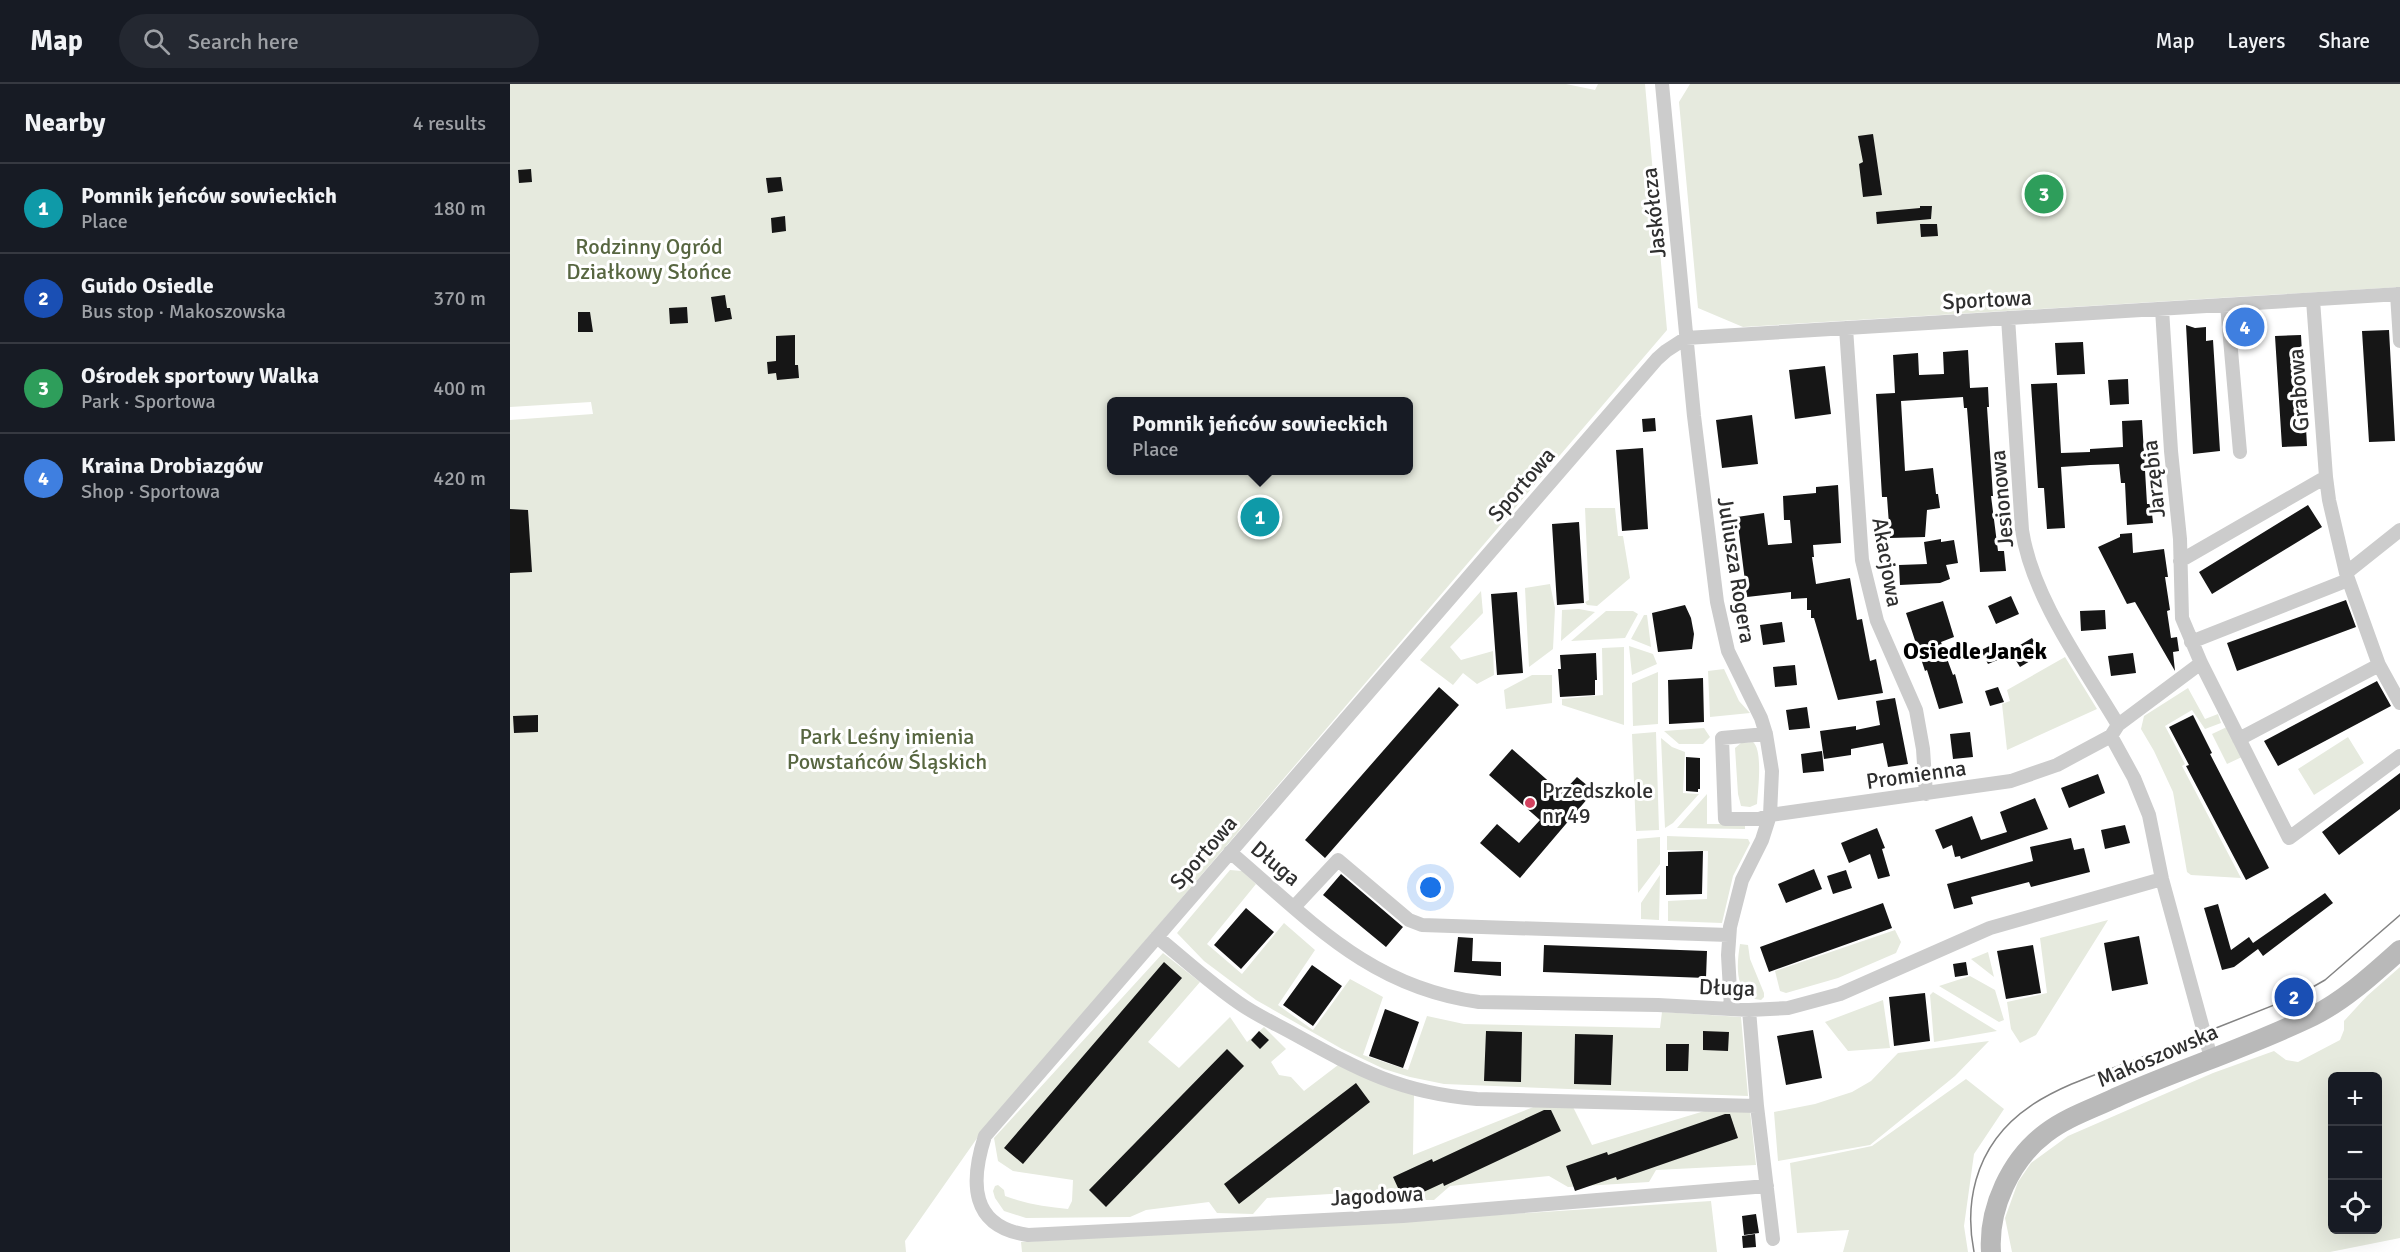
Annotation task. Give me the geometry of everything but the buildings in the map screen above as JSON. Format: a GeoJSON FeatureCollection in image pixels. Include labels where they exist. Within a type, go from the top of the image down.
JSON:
{"type":"FeatureCollection","features":[{"type":"Feature","properties":{"kind":"main road","name":"Makoszowska"},"geometry":{"type":"LineString","coordinates":[[1991,1252],[1992,1224],[1998,1198],[2011,1172],[2029,1148],[2046,1133],[2067,1120],[2313,1016],[2366,980],[2400,950]]}},
{"type":"Feature","properties":{"kind":"street","name":"Jaskółcza"},"geometry":{"type":"LineString","coordinates":[[1662,84],[1686,338]]}},
{"type":"Feature","properties":{"kind":"street","name":"Sportowa"},"geometry":{"type":"LineString","coordinates":[[992,1222],[980,1203],[976,1190],[979,1155],[985,1136],[1657,359],[1674,345],[1686,338],[2399,294]]}},
{"type":"Feature","properties":{"kind":"street"},"geometry":{"type":"LineString","coordinates":[[2399,294],[2400,341]]}},
{"type":"Feature","properties":{"kind":"street","name":"Grabowa"},"geometry":{"type":"LineString","coordinates":[[2313,300],[2326,477],[2347,577]]}},
{"type":"Feature","properties":{"kind":"street"},"geometry":{"type":"LineString","coordinates":[[2227,305],[2240,452]]}},
{"type":"Feature","properties":{"kind":"street","name":"Jarzębia"},"geometry":{"type":"LineString","coordinates":[[2162,309],[2171,451],[2180,539],[2182,618],[2201,663],[2289,838],[2400,756]]}},
{"type":"Feature","properties":{"kind":"street","name":"Jesionowa"},"geometry":{"type":"LineString","coordinates":[[2008,318],[2025,553],[2036,583],[2114,730],[2149,815],[2162,879],[2211,1058]]}},
{"type":"Feature","properties":{"kind":"street","name":"Akacjowa"},"geometry":{"type":"LineString","coordinates":[[1846,328],[1862,560],[1877,621],[1916,710],[1923,748],[1926,794]]}},
{"type":"Feature","properties":{"kind":"street","name":"Juliusza Rogera"},"geometry":{"type":"LineString","coordinates":[[1686,338],[1721,626],[1732,660],[1761,718],[1772,771],[1770,815],[1762,840],[1742,880],[1735,901],[1729,935],[1731,1008]]}},
{"type":"Feature","properties":{"kind":"street"},"geometry":{"type":"LineString","coordinates":[[2180,561],[2326,477]]}},
{"type":"Feature","properties":{"kind":"street"},"geometry":{"type":"LineString","coordinates":[[2191,642],[2347,577],[2400,530]]}},
{"type":"Feature","properties":{"kind":"street"},"geometry":{"type":"LineString","coordinates":[[2347,577],[2379,665],[2400,704]]}},
{"type":"Feature","properties":{"kind":"street","name":"Promienna"},"geometry":{"type":"LineString","coordinates":[[1766,734],[1722,738],[1725,819],[1759,819],[1770,815],[1993,785],[2033,774],[2057,765],[2114,730],[2201,663]]}},
{"type":"Feature","properties":{"kind":"street"},"geometry":{"type":"LineString","coordinates":[[2239,739],[2379,665]]}},
{"type":"Feature","properties":{"kind":"street","name":"Długa"},"geometry":{"type":"LineString","coordinates":[[1230,852],[1349,953],[1403,982],[1453,998],[1496,1002],[1749,1010],[1788,1008],[1821,1001],[1990,928],[2162,879]]}},
{"type":"Feature","properties":{"kind":"street","name":"Długa"},"geometry":{"type":"LineString","coordinates":[[1295,906],[1338,860],[1409,920],[1422,925],[1729,935]]}},
{"type":"Feature","properties":{"kind":"street"},"geometry":{"type":"LineString","coordinates":[[1157,937],[1248,1009],[1365,1072],[1417,1090],[1450,1097],[1477,1099],[1757,1106]]}},
{"type":"Feature","properties":{"kind":"street"},"geometry":{"type":"LineString","coordinates":[[1749,1010],[1757,1106],[1773,1239]]}},
{"type":"Feature","properties":{"kind":"street","name":"Jagodowa"},"geometry":{"type":"LineString","coordinates":[[992,1222],[1011,1233],[1028,1235],[1402,1216],[1767,1186]]}},
{"type":"Feature","properties":{"kind":"green space","name":"Park Leśny imienia Powstańców Śląskich"},"geometry":{"type":"Polygon","coordinates":[[[510,84],[1566,84],[1595,90],[1598,84],[1645,84],[1667,330],[980,1134],[905,1241],[906,1252],[510,1252],[510,420],[593,414],[591,402],[510,407],[510,84]]]}},
{"type":"Feature","properties":{"kind":"green space"},"geometry":{"type":"Polygon","coordinates":[[[1690,84],[2400,84],[2400,287],[1743,327],[1698,308],[1679,102],[1690,84]]]}},
{"type":"Feature","properties":{"kind":"green space"},"geometry":{"type":"Polygon","coordinates":[[[1585,508],[1615,508],[1618,536],[1623,536],[1630,578],[1597,606],[1587,605],[1585,602],[1589,600],[1585,508]]]}},
{"type":"Feature","properties":{"kind":"green space"},"geometry":{"type":"Polygon","coordinates":[[[1550,584],[1555,608],[1553,649],[1529,667],[1525,588],[1550,584]]]}},
{"type":"Feature","properties":{"kind":"green space"},"geometry":{"type":"Polygon","coordinates":[[[1481,591],[1483,613],[1450,647],[1461,660],[1493,651],[1494,675],[1477,684],[1463,673],[1453,685],[1420,660],[1481,591]]]}},
{"type":"Feature","properties":{"kind":"green space"},"geometry":{"type":"Polygon","coordinates":[[[1579,609],[1595,612],[1561,641],[1562,610],[1579,609]]]}},
{"type":"Feature","properties":{"kind":"green space"},"geometry":{"type":"Polygon","coordinates":[[[1606,611],[1633,611],[1638,614],[1625,638],[1571,641],[1606,611]]]}},
{"type":"Feature","properties":{"kind":"green space"},"geometry":{"type":"Polygon","coordinates":[[[1644,615],[1647,615],[1651,647],[1631,639],[1644,615]]]}},
{"type":"Feature","properties":{"kind":"green space"},"geometry":{"type":"Polygon","coordinates":[[[1629,646],[1653,654],[1657,664],[1632,675],[1629,646]]]}},
{"type":"Feature","properties":{"kind":"green space"},"geometry":{"type":"Polygon","coordinates":[[[1624,647],[1624,725],[1562,705],[1562,699],[1603,695],[1602,648],[1624,647]]]}},
{"type":"Feature","properties":{"kind":"green space"},"geometry":{"type":"Polygon","coordinates":[[[2065,657],[2097,709],[2007,750],[2002,704],[2010,701],[2007,690],[2065,657]]]}},
{"type":"Feature","properties":{"kind":"green space"},"geometry":{"type":"Polygon","coordinates":[[[1724,669],[1739,701],[1750,713],[1710,717],[1708,671],[1724,669]]]}},
{"type":"Feature","properties":{"kind":"green space"},"geometry":{"type":"Polygon","coordinates":[[[1658,672],[1658,724],[1633,726],[1632,683],[1658,672]]]}},
{"type":"Feature","properties":{"kind":"green space"},"geometry":{"type":"Polygon","coordinates":[[[1532,675],[1552,675],[1552,703],[1506,709],[1504,690],[1532,675]]]}},
{"type":"Feature","properties":{"kind":"green space"},"geometry":{"type":"Polygon","coordinates":[[[2188,688],[2205,719],[2218,714],[2221,723],[2205,729],[2192,710],[2165,726],[2185,764],[2182,766],[2241,878],[2191,875],[2187,872],[2173,792],[2141,729],[2144,716],[2188,688]]]}},
{"type":"Feature","properties":{"kind":"green space"},"geometry":{"type":"Polygon","coordinates":[[[2229,726],[2244,756],[2227,764],[2212,734],[2229,726]]]}},
{"type":"Feature","properties":{"kind":"green space"},"geometry":{"type":"Polygon","coordinates":[[[1704,728],[1710,737],[1703,744],[1679,744],[1664,731],[1704,728]]]}},
{"type":"Feature","properties":{"kind":"green space"},"geometry":{"type":"Polygon","coordinates":[[[1656,732],[1659,830],[1636,831],[1632,734],[1656,732]]]}},
{"type":"Feature","properties":{"kind":"green space"},"geometry":{"type":"Polygon","coordinates":[[[2348,737],[2364,763],[2314,795],[2298,769],[2348,737]]]}},
{"type":"Feature","properties":{"kind":"green space"},"geometry":{"type":"Polygon","coordinates":[[[1661,738],[1672,747],[1685,752],[1683,793],[1699,794],[1673,823],[1665,828],[1661,738]]]}},
{"type":"Feature","properties":{"kind":"green space"},"geometry":{"type":"Polygon","coordinates":[[[1753,742],[1759,761],[1757,804],[1750,807],[1741,806],[1735,748],[1741,743],[1753,742]]]}},
{"type":"Feature","properties":{"kind":"green space"},"geometry":{"type":"Polygon","coordinates":[[[1707,794],[1707,824],[1745,824],[1745,829],[1677,828],[1707,794]]]}},
{"type":"Feature","properties":{"kind":"green space"},"geometry":{"type":"Polygon","coordinates":[[[1667,836],[1748,839],[1750,843],[1733,876],[1722,923],[1668,921],[1668,901],[1707,899],[1708,851],[1667,850],[1667,836]]]}},
{"type":"Feature","properties":{"kind":"green space"},"geometry":{"type":"Polygon","coordinates":[[[1660,837],[1660,864],[1638,893],[1637,839],[1660,837]]]}},
{"type":"Feature","properties":{"kind":"green space"},"geometry":{"type":"Polygon","coordinates":[[[1230,870],[1242,871],[1256,884],[1207,944],[1242,974],[1284,923],[1315,950],[1278,1005],[1313,1030],[1350,979],[1383,997],[1363,1055],[1408,1070],[1427,1016],[1464,1024],[1660,1028],[1662,1012],[1741,1017],[1748,1096],[1444,1084],[1384,1069],[1342,1049],[1256,1000],[1204,961],[1177,933],[1230,870]]]}},
{"type":"Feature","properties":{"kind":"green space"},"geometry":{"type":"Polygon","coordinates":[[[1660,875],[1659,920],[1641,919],[1641,903],[1660,875]]]}},
{"type":"Feature","properties":{"kind":"green space"},"geometry":{"type":"Polygon","coordinates":[[[2108,920],[2036,1035],[2020,1043],[2011,1029],[2007,1002],[2047,993],[2040,938],[2108,920]]]}},
{"type":"Feature","properties":{"kind":"green space"},"geometry":{"type":"Polygon","coordinates":[[[1895,930],[1901,942],[1896,953],[1838,978],[1786,993],[1780,991],[1775,971],[1895,930]]]}},
{"type":"Feature","properties":{"kind":"green space"},"geometry":{"type":"Polygon","coordinates":[[[1740,944],[1748,945],[1750,959],[1764,993],[1761,1000],[1749,998],[1741,986],[1738,966],[1740,944]]]}},
{"type":"Feature","properties":{"kind":"green space"},"geometry":{"type":"Polygon","coordinates":[[[1988,952],[1994,977],[1971,959],[1988,952]]]}},
{"type":"Feature","properties":{"kind":"green space"},"geometry":{"type":"Polygon","coordinates":[[[1163,953],[1200,982],[1148,1042],[1179,1068],[1230,1017],[1247,1042],[1264,1027],[1286,1049],[1271,1062],[1279,1075],[1291,1077],[1304,1091],[1342,1062],[1414,1094],[1413,1155],[1546,1102],[1571,1103],[1592,1145],[1721,1106],[1750,1111],[1756,1165],[1656,1170],[1649,1182],[1568,1187],[1549,1176],[1450,1186],[1434,1200],[1398,1200],[1394,1190],[1267,1198],[1253,1214],[1217,1213],[1209,1202],[1146,1210],[1130,1217],[1026,1218],[1004,1211],[993,1191],[998,1185],[1004,1190],[1005,1196],[1013,1199],[1068,1209],[1072,1201],[1073,1180],[1013,1171],[998,1161],[994,1138],[1163,953]]]}},
{"type":"Feature","properties":{"kind":"green space"},"geometry":{"type":"Polygon","coordinates":[[[2400,967],[2400,1238],[2330,1252],[2012,1252],[2005,1218],[2018,1182],[2031,1163],[2068,1136],[2213,1073],[2274,1051],[2286,1060],[2298,1062],[2340,1040],[2344,1030],[2344,1021],[2367,996],[2400,967]]]}},
{"type":"Feature","properties":{"kind":"green space"},"geometry":{"type":"Polygon","coordinates":[[[1970,976],[1995,990],[2004,1020],[1999,1022],[1939,986],[1970,976]]]}},
{"type":"Feature","properties":{"kind":"green space"},"geometry":{"type":"Polygon","coordinates":[[[1933,992],[1997,1031],[1934,1042],[1930,995],[1933,992]]]}},
{"type":"Feature","properties":{"kind":"green space"},"geometry":{"type":"Polygon","coordinates":[[[1883,1000],[1890,1048],[1848,1051],[1825,1022],[1883,1000]]]}},
{"type":"Feature","properties":{"kind":"green space"},"geometry":{"type":"Polygon","coordinates":[[[1989,1041],[1955,1076],[1870,1145],[1778,1161],[1774,1112],[1815,1104],[1852,1092],[1871,1081],[1898,1053],[1989,1041]]]}},
{"type":"Feature","properties":{"kind":"green space"},"geometry":{"type":"Polygon","coordinates":[[[1966,1079],[2004,1109],[1974,1154],[1964,1226],[1968,1252],[1843,1252],[1849,1230],[1797,1233],[1790,1163],[1872,1146],[1966,1079]]]}},
{"type":"Feature","properties":{"kind":"green space"},"geometry":{"type":"Polygon","coordinates":[[[1711,1201],[1717,1252],[1022,1252],[1021,1242],[1403,1221],[1711,1201]]]}},
{"type":"Feature","properties":{"kind":"tram line"},"geometry":{"type":"LineString","coordinates":[[1974,1252],[1970,1216],[1976,1180],[1987,1153],[2001,1132],[2020,1114],[2041,1099],[2064,1087],[2297,996],[2325,980],[2400,915]]}},
{"type":"Feature","properties":{"kind":"place","name":"Ośrodek sportowy Walka"},"geometry":{"type":"Point","coordinates":[2044,194]}},
{"type":"Feature","properties":{"kind":"place","name":"Kraina Drobiazgów"},"geometry":{"type":"Point","coordinates":[2245,327]}},
{"type":"Feature","properties":{"kind":"place","name":"Pomnik jeńców sowieckich"},"geometry":{"type":"Point","coordinates":[1260,517]}},
{"type":"Feature","properties":{"kind":"place","name":"Przedszkole nr 49"},"geometry":{"type":"Point","coordinates":[1530,803]}},
{"type":"Feature","properties":{"kind":"place","name":"Guido Osiedle"},"geometry":{"type":"Point","coordinates":[2294,997]}},
{"type":"Feature","properties":{"kind":"district","name":"Osiedle Janek"},"geometry":{"type":"Point","coordinates":[1975,651]}},
{"type":"Feature","properties":{"kind":"park label","name":"Rodzinny Ogród Działkowy Słońce"},"geometry":{"type":"Point","coordinates":[649,258]}}]}
